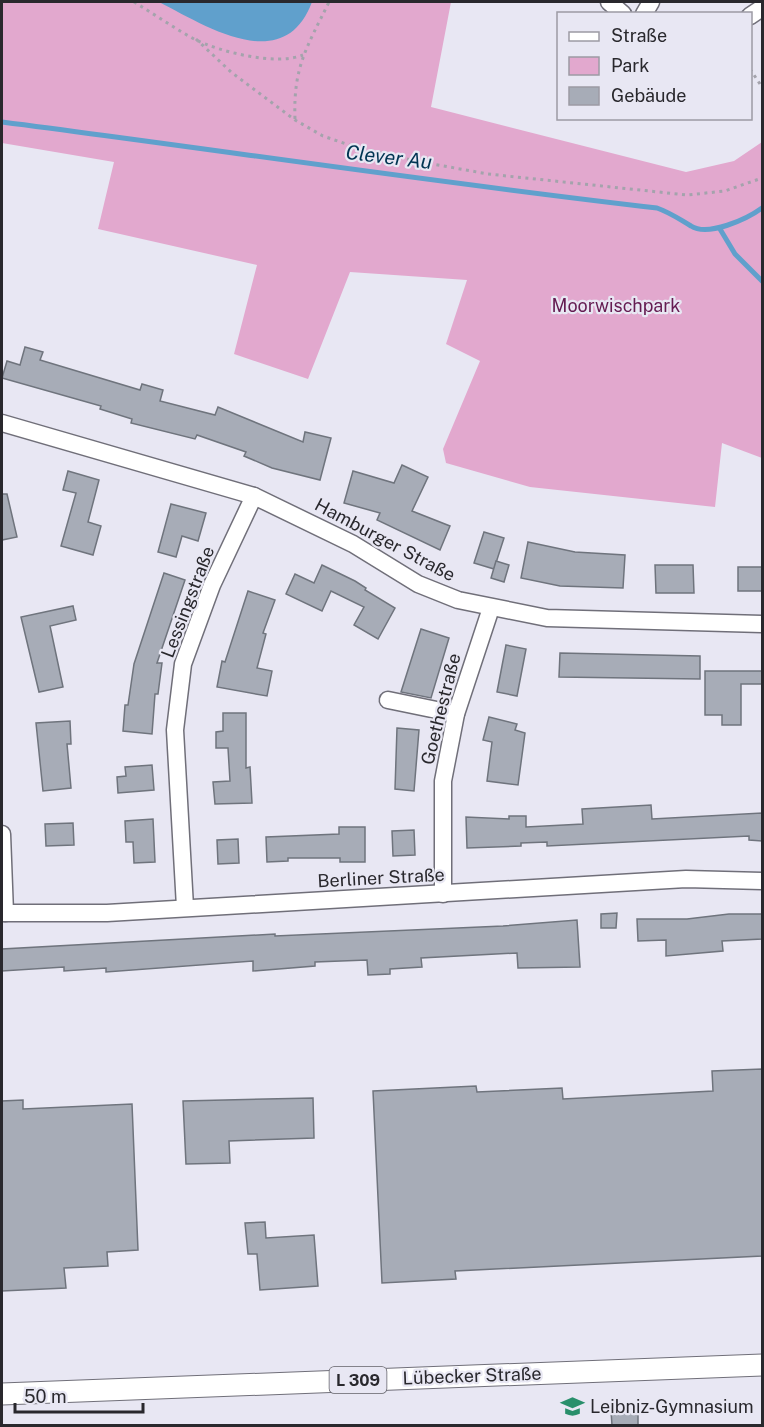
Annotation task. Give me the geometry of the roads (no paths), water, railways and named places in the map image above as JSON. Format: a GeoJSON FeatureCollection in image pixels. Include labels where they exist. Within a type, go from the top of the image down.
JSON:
{"type":"FeatureCollection","features":[{"type":"Feature","properties":{"kind":"main road","name":"Lübecker Straße"},"geometry":{"type":"LineString","coordinates":[[2,1394],[762,1365]]}},
{"type":"Feature","properties":{"kind":"street"},"geometry":{"type":"LineString","coordinates":[[609,2],[621,12]]}},
{"type":"Feature","properties":{"kind":"street","name":"Hamburger Straße"},"geometry":{"type":"LineString","coordinates":[[2,423],[254,495],[352,544],[418,584],[458,600],[547,618],[762,624]]}},
{"type":"Feature","properties":{"kind":"street","name":"Lessingstraße"},"geometry":{"type":"LineString","coordinates":[[185,907],[176,730],[183,664],[212,585],[254,495]]}},
{"type":"Feature","properties":{"kind":"street","name":"Goethestraße"},"geometry":{"type":"LineString","coordinates":[[442,894],[443,781],[456,714],[491,608]]}},
{"type":"Feature","properties":{"kind":"street"},"geometry":{"type":"LineString","coordinates":[[388,700],[456,714]]}},
{"type":"Feature","properties":{"kind":"street"},"geometry":{"type":"LineString","coordinates":[[2,834],[3,913]]}},
{"type":"Feature","properties":{"kind":"street","name":"Berliner Straße"},"geometry":{"type":"LineString","coordinates":[[3,913],[107,913],[686,879],[762,881]]}},
{"type":"Feature","properties":{"kind":"water"},"geometry":{"type":"Polygon","coordinates":[[[159,2],[312,2],[299,25],[283,37],[264,41],[243,39],[221,32],[159,2]]]}},
{"type":"Feature","properties":{"kind":"waterway","name":"Clever Au"},"geometry":{"type":"LineString","coordinates":[[2,122],[657,208],[698,229],[727,225],[762,208]]}},
{"type":"Feature","properties":{"kind":"waterway"},"geometry":{"type":"LineString","coordinates":[[720,229],[735,254],[762,281]]}},
{"type":"Feature","properties":{"kind":"place","name":"Leibniz-Gymnasium"},"geometry":{"type":"Point","coordinates":[572,1407]}},
{"type":"Feature","properties":{"kind":"park label","name":"Moorwischpark"},"geometry":{"type":"Point","coordinates":[616,306]}}]}
